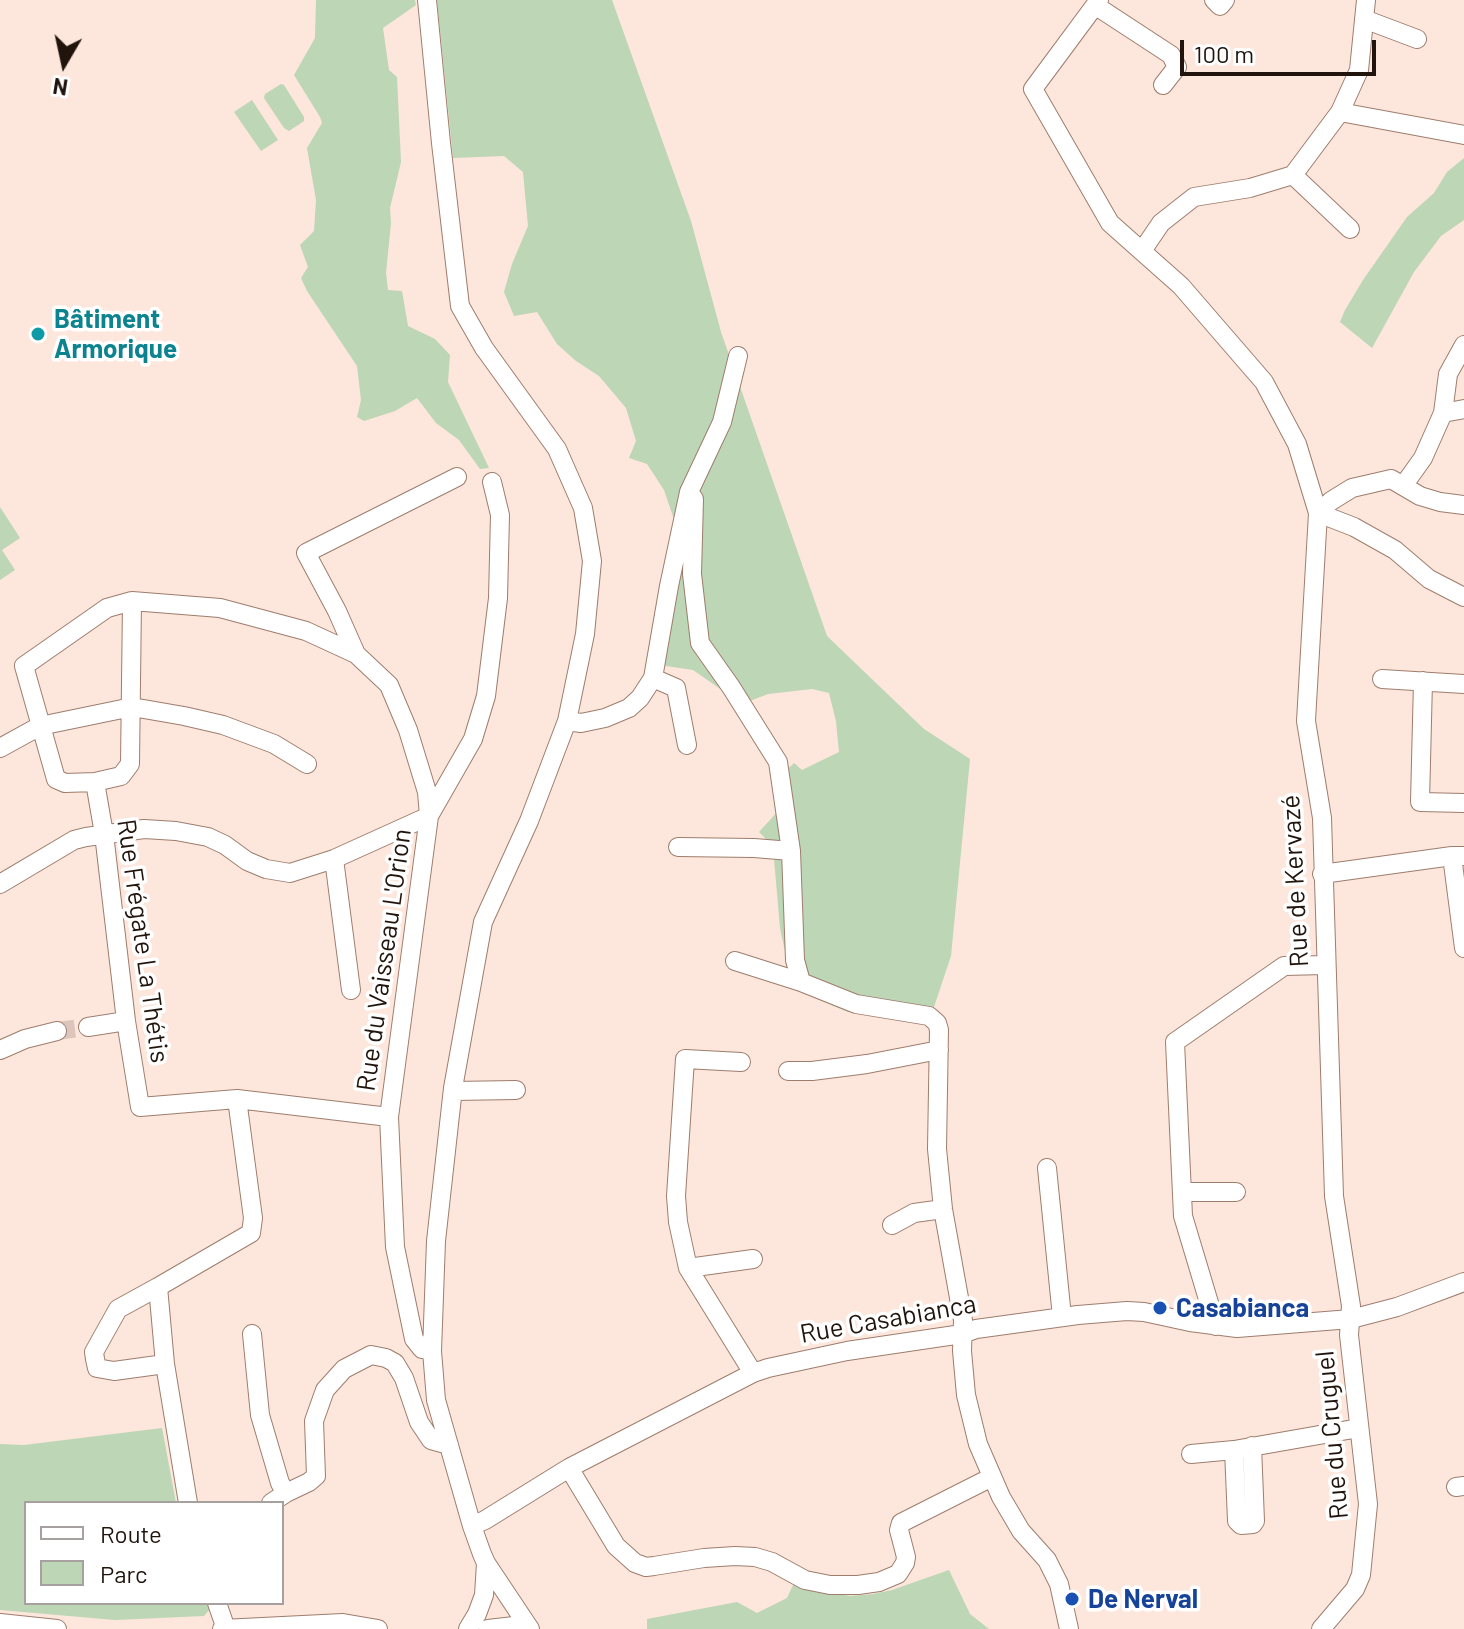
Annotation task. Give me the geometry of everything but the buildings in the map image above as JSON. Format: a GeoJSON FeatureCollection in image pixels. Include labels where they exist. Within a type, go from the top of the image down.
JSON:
{"type":"FeatureCollection","features":[{"type":"Feature","properties":{"kind":"street"},"geometry":{"type":"LineString","coordinates":[[427,0],[460,306],[484,348],[557,449],[583,508],[592,561],[585,634],[567,721],[529,821],[483,922],[453,1091],[436,1241],[432,1351],[436,1400],[472,1526],[486,1563],[530,1629]]}},
{"type":"Feature","properties":{"kind":"street"},"geometry":{"type":"LineString","coordinates":[[1214,0],[1220,6],[1225,0]]}},
{"type":"Feature","properties":{"kind":"street"},"geometry":{"type":"LineString","coordinates":[[1163,85],[1177,67],[1171,55],[1098,3],[1033,89],[1110,223],[1181,286],[1264,382],[1297,444],[1318,513]]}},
{"type":"Feature","properties":{"kind":"street"},"geometry":{"type":"LineString","coordinates":[[1142,251],[1161,223],[1194,197],[1250,188],[1293,175],[1340,112],[1359,70],[1365,9],[1417,39]]}},
{"type":"Feature","properties":{"kind":"street"},"geometry":{"type":"LineString","coordinates":[[1340,112],[1458,134]]}},
{"type":"Feature","properties":{"kind":"street"},"geometry":{"type":"LineString","coordinates":[[1293,175],[1350,229]]}},
{"type":"Feature","properties":{"kind":"street"},"geometry":{"type":"LineString","coordinates":[[1403,486],[1423,458],[1443,413],[1448,374],[1464,345]]}},
{"type":"Feature","properties":{"kind":"street"},"geometry":{"type":"LineString","coordinates":[[567,721],[581,723],[605,718],[629,708],[653,678],[689,492],[722,422],[738,356]]}},
{"type":"Feature","properties":{"kind":"street"},"geometry":{"type":"LineString","coordinates":[[1443,413],[1464,409]]}},
{"type":"Feature","properties":{"kind":"street"},"geometry":{"type":"LineString","coordinates":[[356,654],[306,553],[457,477]]}},
{"type":"Feature","properties":{"kind":"street"},"geometry":{"type":"LineString","coordinates":[[1318,513],[1352,488],[1391,479],[1420,496],[1464,505]]}},
{"type":"Feature","properties":{"kind":"street","name":"Rue du Vaisseau L'Orion"},"geometry":{"type":"LineString","coordinates":[[432,1351],[422,1349],[414,1339],[395,1247],[389,1117],[429,816],[473,739],[486,696],[498,598],[500,515],[492,482]]}},
{"type":"Feature","properties":{"kind":"street"},"geometry":{"type":"LineString","coordinates":[[689,492],[694,499],[692,574],[700,643],[778,762],[791,851],[795,960],[801,982]]}},
{"type":"Feature","properties":{"kind":"street"},"geometry":{"type":"LineString","coordinates":[[1318,513],[1354,527],[1395,550],[1429,579],[1464,597]]}},
{"type":"Feature","properties":{"kind":"street","name":"Rue de Kervazé"},"geometry":{"type":"LineString","coordinates":[[1318,513],[1306,721],[1322,818],[1334,1196],[1351,1319]]}},
{"type":"Feature","properties":{"kind":"street"},"geometry":{"type":"LineString","coordinates":[[0,884],[74,840],[144,829],[208,837],[247,861],[266,869],[290,873],[334,859],[429,816],[427,792],[408,730],[389,685],[356,654],[306,631],[220,608],[132,601],[107,608],[24,666],[56,779],[65,783],[95,782],[121,776],[130,764],[132,601]]}},
{"type":"Feature","properties":{"kind":"street"},"geometry":{"type":"LineString","coordinates":[[306,631],[337,611]]}},
{"type":"Feature","properties":{"kind":"street"},"geometry":{"type":"LineString","coordinates":[[653,678],[676,688],[687,745]]}},
{"type":"Feature","properties":{"kind":"street"},"geometry":{"type":"LineString","coordinates":[[1382,679],[1464,684]]}},
{"type":"Feature","properties":{"kind":"street"},"geometry":{"type":"LineString","coordinates":[[1423,681],[1420,802],[1464,803]]}},
{"type":"Feature","properties":{"kind":"street"},"geometry":{"type":"LineString","coordinates":[[0,748],[40,726],[132,707],[223,725],[274,744],[307,764]]}},
{"type":"Feature","properties":{"kind":"street","name":"Rue Frégate La Thétis"},"geometry":{"type":"LineString","coordinates":[[95,782],[140,1107],[237,1099]]}},
{"type":"Feature","properties":{"kind":"street"},"geometry":{"type":"LineString","coordinates":[[678,847],[791,851]]}},
{"type":"Feature","properties":{"kind":"street"},"geometry":{"type":"LineString","coordinates":[[1322,874],[1458,856],[1464,948]]}},
{"type":"Feature","properties":{"kind":"street"},"geometry":{"type":"LineString","coordinates":[[334,859],[351,990]]}},
{"type":"Feature","properties":{"kind":"street"},"geometry":{"type":"LineString","coordinates":[[735,961],[856,1004],[929,1016],[937,1023],[937,1149],[943,1209],[963,1320],[966,1395],[978,1444],[992,1477],[1021,1531],[1047,1560],[1059,1584],[1069,1629]]}},
{"type":"Feature","properties":{"kind":"street"},"geometry":{"type":"LineString","coordinates":[[1216,1326],[1183,1216],[1175,1042],[1284,966],[1325,965]]}},
{"type":"Feature","properties":{"kind":"street"},"geometry":{"type":"LineString","coordinates":[[88,1027],[126,1021]]}},
{"type":"Feature","properties":{"kind":"street"},"geometry":{"type":"LineString","coordinates":[[0,1050],[25,1039],[57,1031]]}},
{"type":"Feature","properties":{"kind":"street"},"geometry":{"type":"LineString","coordinates":[[788,1071],[867,1064],[939,1050]]}},
{"type":"Feature","properties":{"kind":"street"},"geometry":{"type":"LineString","coordinates":[[741,1062],[685,1059],[676,1196],[688,1268],[753,1373]]}},
{"type":"Feature","properties":{"kind":"street"},"geometry":{"type":"LineString","coordinates":[[453,1091],[516,1090]]}},
{"type":"Feature","properties":{"kind":"street"},"geometry":{"type":"LineString","coordinates":[[165,1364],[114,1371],[97,1368],[94,1352],[118,1309],[251,1233],[253,1218],[237,1099],[389,1117]]}},
{"type":"Feature","properties":{"kind":"street"},"geometry":{"type":"LineString","coordinates":[[1047,1168],[1062,1317]]}},
{"type":"Feature","properties":{"kind":"street"},"geometry":{"type":"LineString","coordinates":[[1183,1192],[1236,1192]]}},
{"type":"Feature","properties":{"kind":"street"},"geometry":{"type":"LineString","coordinates":[[892,1225],[914,1213],[943,1209]]}},
{"type":"Feature","properties":{"kind":"street"},"geometry":{"type":"LineString","coordinates":[[688,1268],[753,1259]]}},
{"type":"Feature","properties":{"kind":"street","name":"Rue Casabianca"},"geometry":{"type":"LineString","coordinates":[[472,1526],[569,1468],[768,1368],[976,1329],[1127,1311],[1216,1326],[1249,1328],[1351,1319],[1397,1307],[1464,1282]]}},
{"type":"Feature","properties":{"kind":"street"},"geometry":{"type":"LineString","coordinates":[[158,1287],[165,1364],[188,1501]]}},
{"type":"Feature","properties":{"kind":"street","name":"Rue du Cruguel"},"geometry":{"type":"LineString","coordinates":[[1321,1629],[1355,1589],[1361,1575],[1368,1504],[1349,1335],[1351,1319]]}},
{"type":"Feature","properties":{"kind":"street"},"geometry":{"type":"LineString","coordinates":[[252,1334],[260,1415],[280,1483],[278,1498]]}},
{"type":"Feature","properties":{"kind":"street"},"geometry":{"type":"LineString","coordinates":[[278,1498],[316,1476],[314,1421],[325,1390],[344,1369],[371,1355],[395,1363],[404,1378],[419,1422],[431,1440],[449,1445]]}},
{"type":"Feature","properties":{"kind":"street"},"geometry":{"type":"LineString","coordinates":[[1191,1454],[1359,1428]]}},
{"type":"Feature","properties":{"kind":"street"},"geometry":{"type":"LineString","coordinates":[[569,1468],[616,1546],[635,1563],[646,1567],[704,1558],[755,1557],[772,1562],[805,1580],[830,1585],[879,1582],[898,1574],[906,1557],[899,1532],[901,1523],[992,1477]]}},
{"type":"Feature","properties":{"kind":"street"},"geometry":{"type":"LineString","coordinates":[[468,1629],[484,1595],[486,1563]]}},
{"type":"Feature","properties":{"kind":"street"},"geometry":{"type":"LineString","coordinates":[[218,1605],[224,1629],[343,1623],[378,1629]]}},
{"type":"Feature","properties":{"kind":"street"},"geometry":{"type":"LineString","coordinates":[[0,1623],[57,1629]]}},
{"type":"Feature","properties":{"kind":"street"},"geometry":{"type":"LineString","coordinates":[[488,1629],[514,1626],[523,1629]]}},
{"type":"Feature","properties":{"kind":"green space"},"geometry":{"type":"Polygon","coordinates":[[[316,0],[415,0],[416,5],[383,28],[389,70],[397,77],[401,162],[390,208],[386,273],[388,290],[402,291],[408,326],[435,339],[450,355],[448,382],[489,468],[480,469],[459,440],[436,423],[417,398],[395,411],[364,421],[357,417],[361,400],[357,366],[301,278],[308,267],[300,245],[314,231],[316,200],[307,148],[322,123],[294,75],[315,38],[316,0]]]}},
{"type":"Feature","properties":{"kind":"green space"},"geometry":{"type":"Polygon","coordinates":[[[437,0],[612,0],[691,221],[721,332],[827,636],[924,729],[970,759],[951,956],[933,1010],[860,1009],[848,1012],[793,989],[780,928],[774,859],[759,832],[779,810],[773,783],[794,763],[802,770],[839,752],[829,693],[812,689],[768,694],[742,704],[693,670],[652,664],[677,528],[664,490],[647,464],[629,458],[636,441],[626,408],[599,376],[557,344],[537,312],[514,316],[504,292],[528,226],[523,172],[504,156],[453,158],[437,0]]]}},
{"type":"Feature","properties":{"kind":"green space"},"geometry":{"type":"Polygon","coordinates":[[[281,84],[304,117],[304,121],[289,131],[264,98],[265,94],[281,84]]]}},
{"type":"Feature","properties":{"kind":"green space"},"geometry":{"type":"Polygon","coordinates":[[[252,100],[278,140],[261,151],[234,112],[252,100]]]}},
{"type":"Feature","properties":{"kind":"green space"},"geometry":{"type":"Polygon","coordinates":[[[1464,158],[1464,220],[1441,236],[1414,272],[1372,348],[1340,322],[1345,310],[1407,217],[1434,193],[1447,172],[1464,158]]]}},
{"type":"Feature","properties":{"kind":"green space"},"geometry":{"type":"Polygon","coordinates":[[[0,507],[20,538],[2,550],[15,570],[0,580],[0,507]]]}},
{"type":"Feature","properties":{"kind":"green space"},"geometry":{"type":"Polygon","coordinates":[[[162,1428],[176,1501],[24,1501],[24,1605],[210,1605],[211,1608],[204,1616],[115,1620],[0,1610],[0,1444],[24,1445],[162,1428]]]}},
{"type":"Feature","properties":{"kind":"green space"},"geometry":{"type":"Polygon","coordinates":[[[949,1570],[970,1614],[989,1629],[647,1629],[647,1619],[737,1602],[757,1613],[787,1598],[793,1585],[850,1596],[873,1594],[949,1570]]]}},
{"type":"Feature","properties":{"kind":"tunnel"},"geometry":{"type":"LineString","coordinates":[[57,1031],[88,1027]]}},
{"type":"Feature","properties":{"kind":"place","name":"Bâtiment Armorique"},"geometry":{"type":"Point","coordinates":[38,334]}},
{"type":"Feature","properties":{"kind":"place","name":"Casabianca"},"geometry":{"type":"Point","coordinates":[1160,1308]}},
{"type":"Feature","properties":{"kind":"place","name":"De Nerval"},"geometry":{"type":"Point","coordinates":[1072,1599]}}]}
